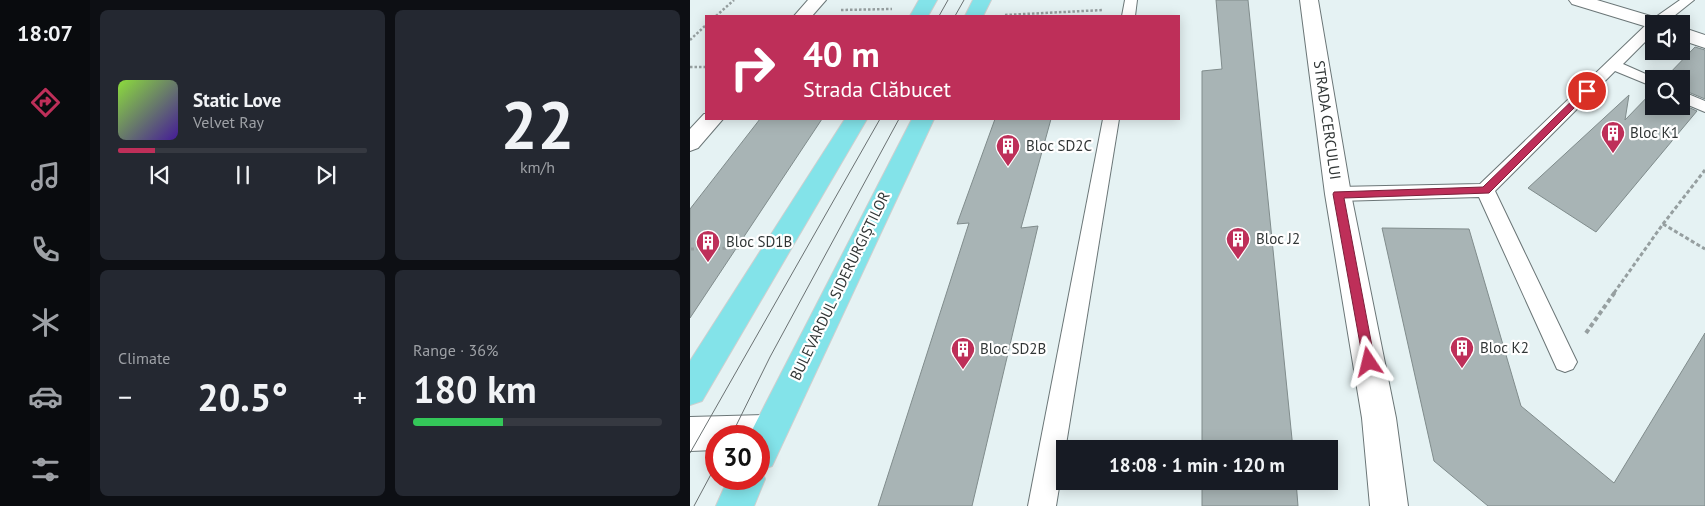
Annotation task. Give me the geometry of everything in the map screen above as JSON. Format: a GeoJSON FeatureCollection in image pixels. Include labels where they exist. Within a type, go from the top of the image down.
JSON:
{"type":"FeatureCollection","features":[{"type":"Feature","properties":{"kind":"main road"},"geometry":{"type":"LineString","coordinates":[[690,390],[855,120]]}},
{"type":"Feature","properties":{"kind":"main road","name":"BULEVARDUL SIDERURGIȘTILOR"},"geometry":{"type":"LineString","coordinates":[[770,429],[923,120]]}},
{"type":"Feature","properties":{"kind":"main road"},"geometry":{"type":"LineString","coordinates":[[735,506],[742,490]]}},
{"type":"Feature","properties":{"kind":"street","name":"STRADA CERCULUI"},"geometry":{"type":"LineString","coordinates":[[1309,0],[1338,194],[1379,418],[1389,506]]}},
{"type":"Feature","properties":{"kind":"street"},"geometry":{"type":"LineString","coordinates":[[1578,0],[1645,21]]}},
{"type":"Feature","properties":{"kind":"street"},"geometry":{"type":"LineString","coordinates":[[1690,36],[1705,42]]}},
{"type":"Feature","properties":{"kind":"street"},"geometry":{"type":"LineString","coordinates":[[690,143],[711,120]]}},
{"type":"Feature","properties":{"kind":"street"},"geometry":{"type":"LineString","coordinates":[[690,434],[705,436]]}},
{"type":"Feature","properties":{"kind":"lane"},"geometry":{"type":"LineString","coordinates":[[1667,15],[1688,0]]}},
{"type":"Feature","properties":{"kind":"lane"},"geometry":{"type":"LineString","coordinates":[[1338,194],[1485,190],[1645,34]]}},
{"type":"Feature","properties":{"kind":"lane"},"geometry":{"type":"LineString","coordinates":[[1613,65],[1645,79]]}},
{"type":"Feature","properties":{"kind":"lane"},"geometry":{"type":"LineString","coordinates":[[1690,100],[1705,107]]}},
{"type":"Feature","properties":{"kind":"lane"},"geometry":{"type":"LineString","coordinates":[[1042,506],[1111,120]]}},
{"type":"Feature","properties":{"kind":"lane"},"geometry":{"type":"LineString","coordinates":[[1485,190],[1565,362]]}},
{"type":"Feature","properties":{"kind":"path"},"geometry":{"type":"LineString","coordinates":[[717,15],[734,0]]}},
{"type":"Feature","properties":{"kind":"path"},"geometry":{"type":"LineString","coordinates":[[809,9],[923,8]]}},
{"type":"Feature","properties":{"kind":"path"},"geometry":{"type":"LineString","coordinates":[[977,10],[1130,8]]}},
{"type":"Feature","properties":{"kind":"path"},"geometry":{"type":"LineString","coordinates":[[690,40],[705,26]]}},
{"type":"Feature","properties":{"kind":"path"},"geometry":{"type":"LineString","coordinates":[[690,67],[705,67]]}},
{"type":"Feature","properties":{"kind":"path"},"geometry":{"type":"LineString","coordinates":[[1565,362],[1663,224],[1705,170]]}},
{"type":"Feature","properties":{"kind":"path"},"geometry":{"type":"LineString","coordinates":[[1663,224],[1705,249]]}},
{"type":"Feature","properties":{"kind":"path"},"geometry":{"type":"LineString","coordinates":[[690,248],[777,247]]}},
{"type":"Feature","properties":{"kind":"building","name":"Bloc J2"},"geometry":{"type":"Polygon","coordinates":[[[1216,0],[1248,0],[1292,440],[1202,440],[1202,71],[1222,69],[1216,0]]]}},
{"type":"Feature","properties":{"kind":"building"},"geometry":{"type":"Polygon","coordinates":[[[1695,47],[1705,50],[1705,99],[1690,93],[1690,70],[1673,70],[1682,60],[1690,60],[1690,52],[1695,47]]]}},
{"type":"Feature","properties":{"kind":"building","name":"Bloc K1"},"geometry":{"type":"Polygon","coordinates":[[[1629,95],[1625,120],[1645,99],[1645,115],[1690,115],[1690,108],[1697,111],[1596,232],[1528,188],[1629,95]]]}},
{"type":"Feature","properties":{"kind":"building","name":"Bloc SD1B"},"geometry":{"type":"Polygon","coordinates":[[[759,120],[821,120],[690,318],[690,209],[759,120]]]}},
{"type":"Feature","properties":{"kind":"building","name":"Bloc SD2B"},"geometry":{"type":"Polygon","coordinates":[[[995,120],[1051,120],[1021,228],[1038,226],[972,506],[878,506],[969,223],[957,224],[995,120]]]}},
{"type":"Feature","properties":{"kind":"building","name":"Bloc K2"},"geometry":{"type":"Polygon","coordinates":[[[1382,228],[1469,229],[1521,406],[1614,483],[1705,333],[1705,506],[1488,506],[1434,461],[1382,228]]]}},
{"type":"Feature","properties":{"kind":"building"},"geometry":{"type":"Polygon","coordinates":[[[1202,490],[1297,490],[1298,506],[1202,506],[1202,490]]]}},
{"type":"Feature","properties":{"kind":"tram line"},"geometry":{"type":"LineString","coordinates":[[940,15],[948,0]]}},
{"type":"Feature","properties":{"kind":"tram line"},"geometry":{"type":"LineString","coordinates":[[956,15],[964,0]]}},
{"type":"Feature","properties":{"kind":"tram line"},"geometry":{"type":"LineString","coordinates":[[690,453],[879,120]]}},
{"type":"Feature","properties":{"kind":"tram line"},"geometry":{"type":"LineString","coordinates":[[736,425],[770,357],[898,120]]}},
{"type":"Feature","properties":{"kind":"tram line"},"geometry":{"type":"LineString","coordinates":[[694,506],[705,486]]}},
{"type":"Feature","properties":{"kind":"place","name":"Bloc K1"},"geometry":{"type":"Point","coordinates":[1613,154]}},
{"type":"Feature","properties":{"kind":"place","name":"Bloc SD2C"},"geometry":{"type":"Point","coordinates":[1008,167]}},
{"type":"Feature","properties":{"kind":"place","name":"Bloc J2"},"geometry":{"type":"Point","coordinates":[1238,260]}},
{"type":"Feature","properties":{"kind":"place","name":"Bloc SD1B"},"geometry":{"type":"Point","coordinates":[708,263]}},
{"type":"Feature","properties":{"kind":"place","name":"Bloc K2"},"geometry":{"type":"Point","coordinates":[1462,369]}},
{"type":"Feature","properties":{"kind":"place","name":"Bloc SD2B"},"geometry":{"type":"Point","coordinates":[963,370]}},
{"type":"Feature","properties":{"kind":"route"},"geometry":{"type":"LineString","coordinates":[[1369,362],[1338,194],[1485,190],[1587,91]]}}]}
